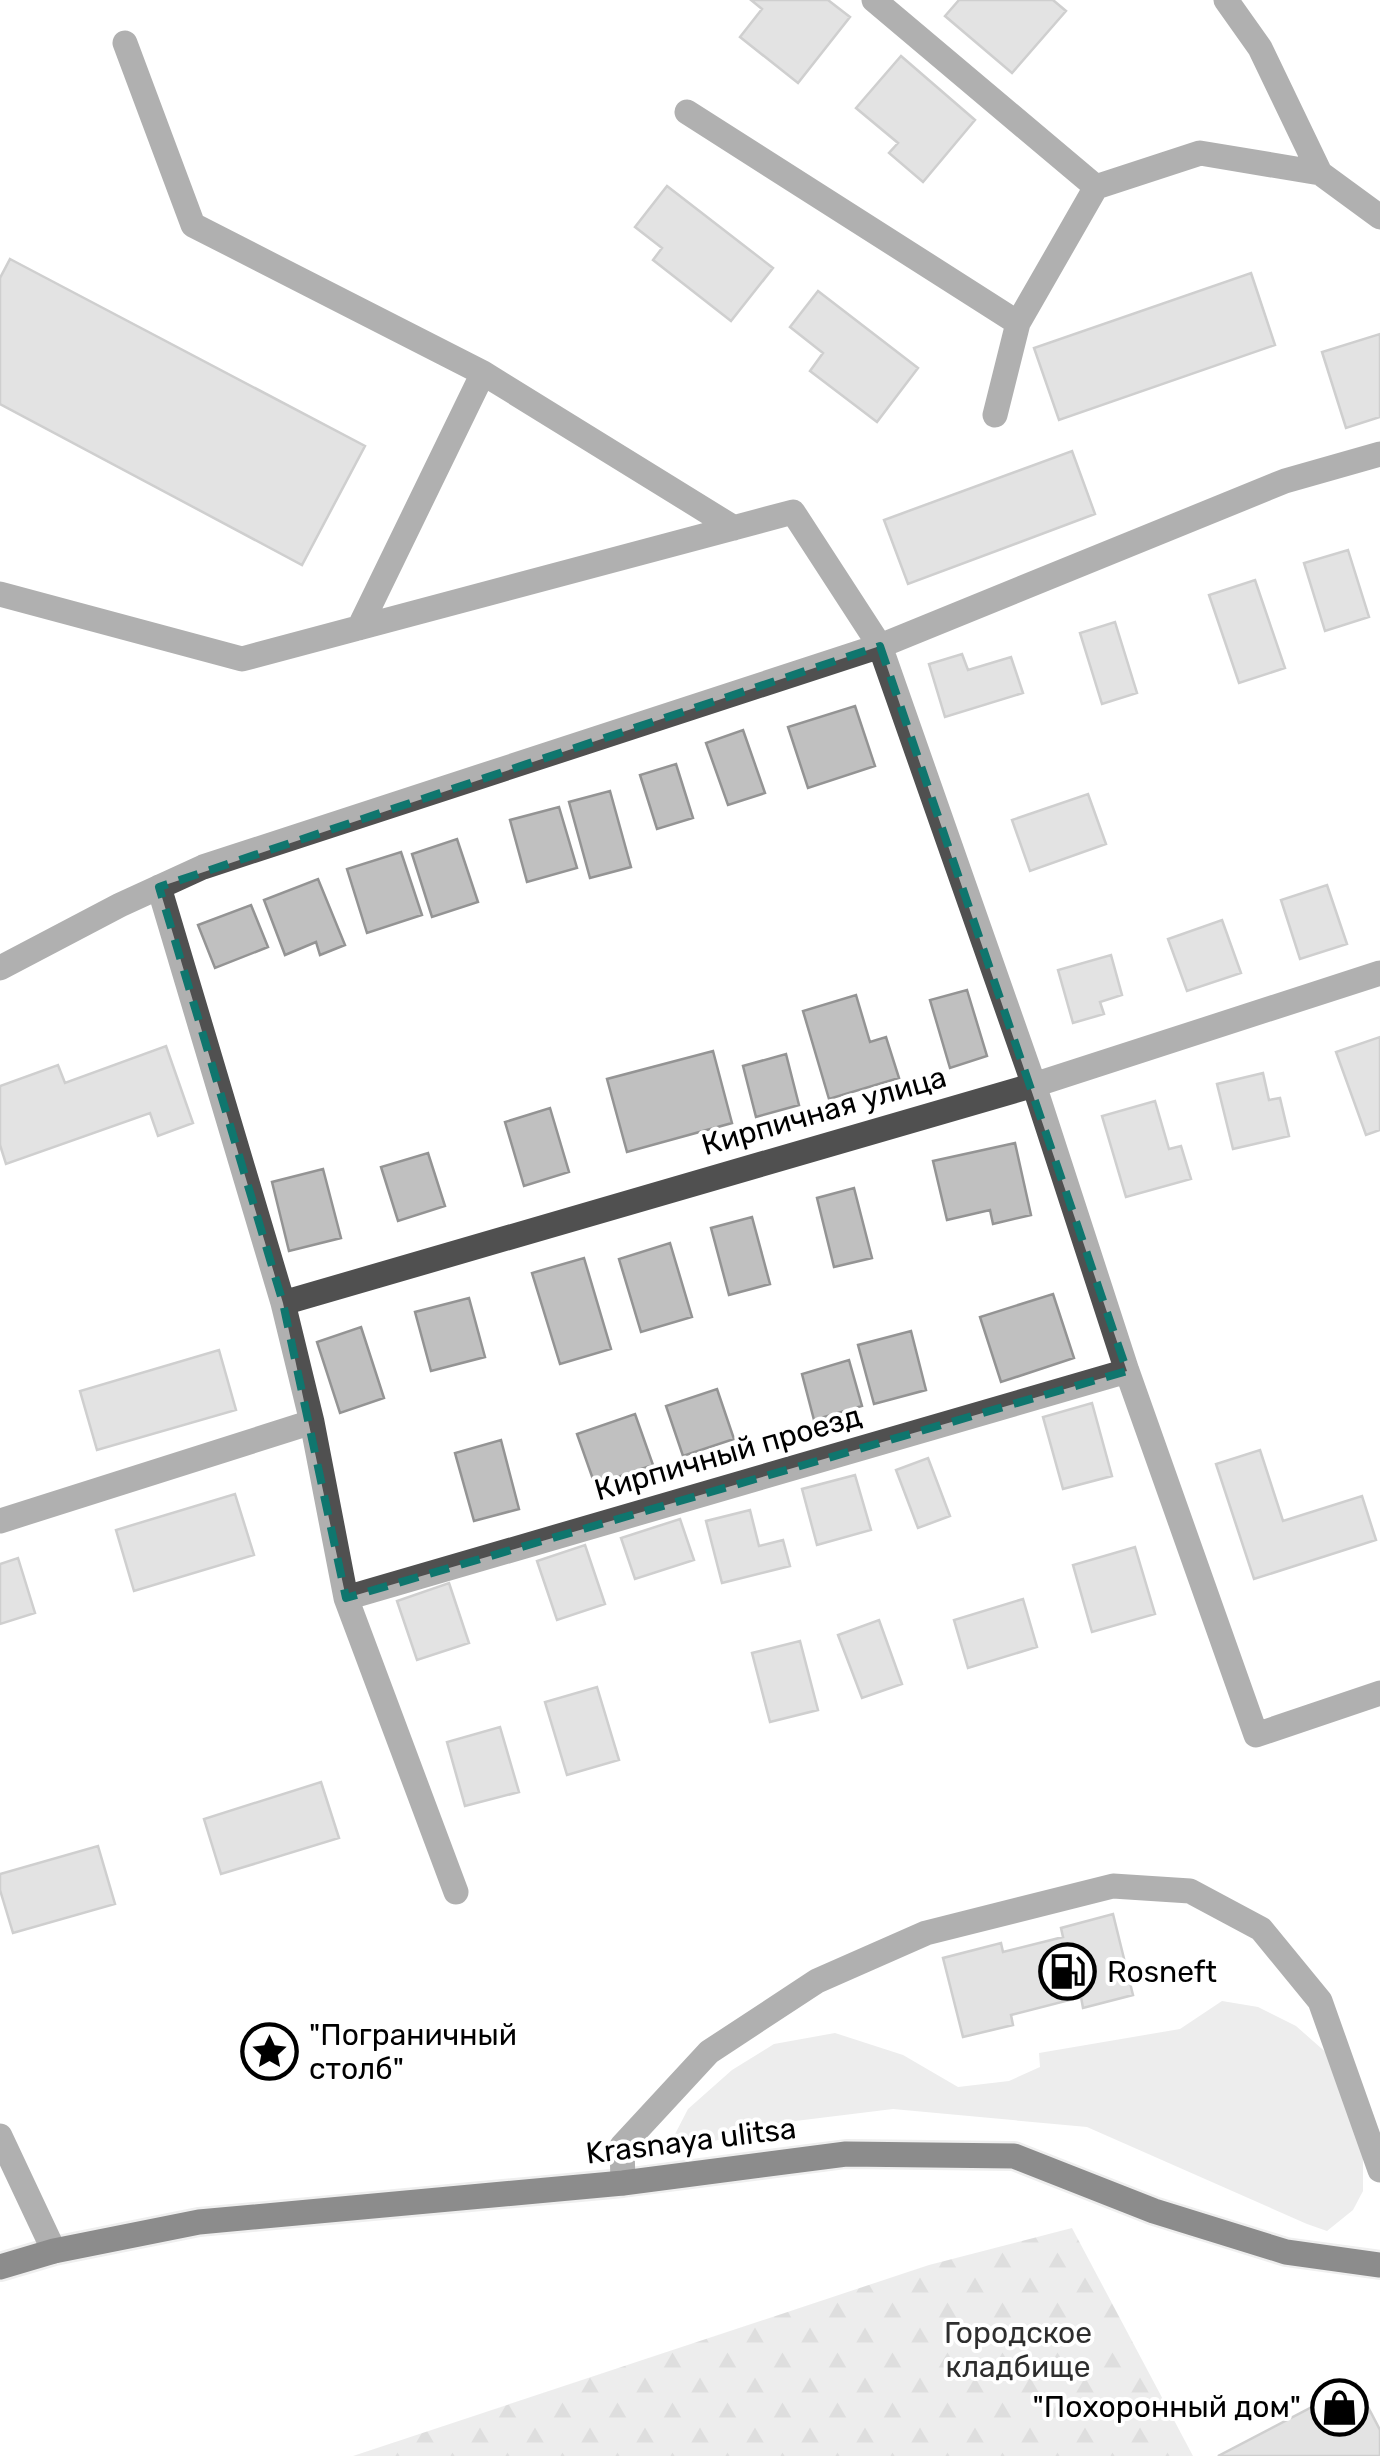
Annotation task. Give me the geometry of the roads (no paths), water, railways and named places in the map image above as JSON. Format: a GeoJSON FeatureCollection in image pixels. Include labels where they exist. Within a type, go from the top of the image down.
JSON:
{"type":"FeatureCollection","features":[{"type":"Feature","properties":{"kind":"main road","name":"Krasnaya ulitsa"},"geometry":{"type":"LineString","coordinates":[[0,2267],[54,2251],[200,2222],[623,2183],[846,2154],[1014,2156],[1154,2210],[1286,2252],[1380,2266]]}},
{"type":"Feature","properties":{"kind":"street"},"geometry":{"type":"LineString","coordinates":[[874,0],[1096,187]]}},
{"type":"Feature","properties":{"kind":"street"},"geometry":{"type":"LineString","coordinates":[[1226,0],[1260,48],[1320,173]]}},
{"type":"Feature","properties":{"kind":"street"},"geometry":{"type":"LineString","coordinates":[[126,43],[192,225],[484,372],[734,528]]}},
{"type":"Feature","properties":{"kind":"street"},"geometry":{"type":"LineString","coordinates":[[687,112],[1018,323]]}},
{"type":"Feature","properties":{"kind":"street"},"geometry":{"type":"LineString","coordinates":[[995,415],[1018,323],[1096,187],[1200,153],[1320,173],[1380,217]]}},
{"type":"Feature","properties":{"kind":"street"},"geometry":{"type":"LineString","coordinates":[[359,628],[484,372]]}},
{"type":"Feature","properties":{"kind":"street"},"geometry":{"type":"LineString","coordinates":[[0,968],[202,866],[880,646],[1286,481],[1380,454]]}},
{"type":"Feature","properties":{"kind":"street"},"geometry":{"type":"LineString","coordinates":[[0,594],[242,658],[793,512],[880,646],[1256,1736],[1380,1693]]}},
{"type":"Feature","properties":{"kind":"street"},"geometry":{"type":"LineString","coordinates":[[159,887],[284,1303],[346,1598],[456,1892]]}},
{"type":"Feature","properties":{"kind":"street","name":"Кирпичная улица"},"geometry":{"type":"LineString","coordinates":[[284,1303],[1034,1085],[1380,973]]}},
{"type":"Feature","properties":{"kind":"street","name":"Кирпичный проезд"},"geometry":{"type":"LineString","coordinates":[[346,1598],[1128,1370]]}},
{"type":"Feature","properties":{"kind":"street"},"geometry":{"type":"LineString","coordinates":[[0,1521],[312,1422]]}},
{"type":"Feature","properties":{"kind":"street"},"geometry":{"type":"LineString","coordinates":[[623,2183],[622,2146],[709,2052],[817,1981],[926,1933],[1113,1886],[1190,1891],[1262,1929],[1320,2001],[1380,2170]]}},
{"type":"Feature","properties":{"kind":"street"},"geometry":{"type":"LineString","coordinates":[[0,2136],[54,2251]]}},
{"type":"Feature","properties":{"kind":"place","name":"Rosneft"},"geometry":{"type":"Point","coordinates":[1068,1972]}},
{"type":"Feature","properties":{"kind":"place","name":"\"Пограничный столб\""},"geometry":{"type":"Point","coordinates":[270,2052]}},
{"type":"Feature","properties":{"kind":"place","name":"\"Похоронный дом\""},"geometry":{"type":"Point","coordinates":[1340,2407]}},
{"type":"Feature","properties":{"kind":"park label","name":"Городское кладбище"},"geometry":{"type":"Point","coordinates":[1018,2350]}}]}
